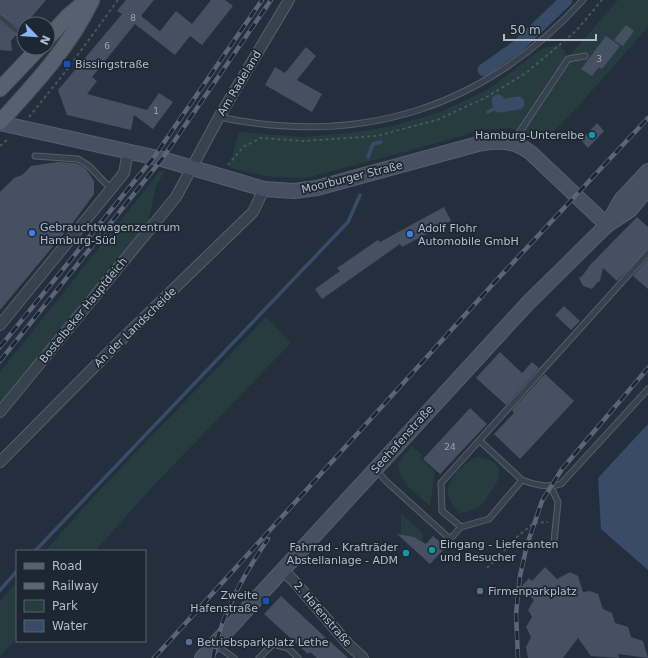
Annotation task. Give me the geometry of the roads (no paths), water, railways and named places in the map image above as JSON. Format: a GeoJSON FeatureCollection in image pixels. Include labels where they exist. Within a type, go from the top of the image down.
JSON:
{"type":"FeatureCollection","features":[{"type":"Feature","properties":{"kind":"main road"},"geometry":{"type":"LineString","coordinates":[[56,29],[68,16],[87,0]]}},
{"type":"Feature","properties":{"kind":"main road"},"geometry":{"type":"LineString","coordinates":[[0,122],[31,88],[56,57],[80,24],[92,0]]}},
{"type":"Feature","properties":{"kind":"main road"},"geometry":{"type":"LineString","coordinates":[[0,90],[30,56]]}},
{"type":"Feature","properties":{"kind":"main road","name":"Moorburger Straße"},"geometry":{"type":"LineString","coordinates":[[0,122],[192,168],[264,189],[294,191],[317,188],[478,144],[498,141],[513,143],[531,153],[607,225]]}},
{"type":"Feature","properties":{"kind":"main road"},"geometry":{"type":"LineString","coordinates":[[607,225],[621,200],[648,171]]}},
{"type":"Feature","properties":{"kind":"main road"},"geometry":{"type":"LineString","coordinates":[[607,225],[630,210],[648,188]]}},
{"type":"Feature","properties":{"kind":"main road","name":"Seehafenstraße"},"geometry":{"type":"LineString","coordinates":[[202,658],[528,303],[607,225]]}},
{"type":"Feature","properties":{"kind":"street","name":"Am Radeland"},"geometry":{"type":"LineString","coordinates":[[192,168],[219,116],[289,0]]}},
{"type":"Feature","properties":{"kind":"street"},"geometry":{"type":"LineString","coordinates":[[0,325],[124,173],[128,152]]}},
{"type":"Feature","properties":{"kind":"street","name":"Bostelbeker Hauptdeich"},"geometry":{"type":"LineString","coordinates":[[0,412],[176,197],[192,168]]}},
{"type":"Feature","properties":{"kind":"street","name":"An der Landscheide"},"geometry":{"type":"LineString","coordinates":[[0,462],[118,343],[253,212],[264,189]]}},
{"type":"Feature","properties":{"kind":"street","name":"2. Hafenstraße"},"geometry":{"type":"LineString","coordinates":[[282,570],[293,580],[349,645],[363,658]]}},
{"type":"Feature","properties":{"kind":"lane"},"geometry":{"type":"LineString","coordinates":[[219,116],[262,125],[328,127],[365,123],[411,112],[470,90],[502,71],[526,55],[561,24],[583,0]]}},
{"type":"Feature","properties":{"kind":"lane"},"geometry":{"type":"LineString","coordinates":[[0,17],[16,30]]}},
{"type":"Feature","properties":{"kind":"lane"},"geometry":{"type":"LineString","coordinates":[[513,143],[568,59],[585,56]]}},
{"type":"Feature","properties":{"kind":"lane"},"geometry":{"type":"LineString","coordinates":[[35,156],[78,159],[89,166],[111,189]]}},
{"type":"Feature","properties":{"kind":"lane"},"geometry":{"type":"LineString","coordinates":[[461,527],[442,511],[441,483],[648,253]]}},
{"type":"Feature","properties":{"kind":"lane"},"geometry":{"type":"LineString","coordinates":[[480,441],[522,480],[538,486],[551,487],[561,484],[648,389]]}},
{"type":"Feature","properties":{"kind":"lane"},"geometry":{"type":"LineString","coordinates":[[375,469],[386,482],[450,539],[461,527],[489,519],[522,480]]}},
{"type":"Feature","properties":{"kind":"lane"},"geometry":{"type":"LineString","coordinates":[[551,487],[558,502],[554,541]]}},
{"type":"Feature","properties":{"kind":"lane"},"geometry":{"type":"LineString","coordinates":[[215,644],[234,658]]}},
{"type":"Feature","properties":{"kind":"lane"},"geometry":{"type":"LineString","coordinates":[[259,658],[273,644],[288,648],[298,658]]}},
{"type":"Feature","properties":{"kind":"water"},"geometry":{"type":"Polygon","coordinates":[[[648,424],[648,570],[601,529],[598,478],[648,424]]]}},
{"type":"Feature","properties":{"kind":"waterway"},"geometry":{"type":"LineString","coordinates":[[484,70],[518,46],[566,0]]}},
{"type":"Feature","properties":{"kind":"waterway"},"geometry":{"type":"LineString","coordinates":[[498,101],[500,106],[518,103]]}},
{"type":"Feature","properties":{"kind":"waterway"},"geometry":{"type":"LineString","coordinates":[[488,112],[500,106]]}},
{"type":"Feature","properties":{"kind":"waterway"},"geometry":{"type":"LineString","coordinates":[[368,157],[373,144],[381,142]]}},
{"type":"Feature","properties":{"kind":"waterway"},"geometry":{"type":"LineString","coordinates":[[36,550],[348,222],[360,195]]}},
{"type":"Feature","properties":{"kind":"waterway"},"geometry":{"type":"LineString","coordinates":[[0,590],[16,572]]}},
{"type":"Feature","properties":{"kind":"railway"},"geometry":{"type":"LineString","coordinates":[[0,347],[154,157],[262,0]]}},
{"type":"Feature","properties":{"kind":"railway"},"geometry":{"type":"LineString","coordinates":[[0,361],[162,159],[271,0]]}},
{"type":"Feature","properties":{"kind":"railway"},"geometry":{"type":"LineString","coordinates":[[154,658],[493,284],[648,118]]}},
{"type":"Feature","properties":{"kind":"railway"},"geometry":{"type":"LineString","coordinates":[[518,658],[516,614],[520,576],[527,545],[542,501],[562,469],[648,368]]}},
{"type":"Feature","properties":{"kind":"railway"},"geometry":{"type":"LineString","coordinates":[[213,658],[216,642],[227,611],[250,566],[268,539]]}},
{"type":"Feature","properties":{"kind":"place","name":"Bissingstraße"},"geometry":{"type":"Point","coordinates":[67,64]}},
{"type":"Feature","properties":{"kind":"place","name":"Hamburg-Unterelbe"},"geometry":{"type":"Point","coordinates":[592,135]}},
{"type":"Feature","properties":{"kind":"place","name":"Gebrauchtwagenzentrum Hamburg-Süd"},"geometry":{"type":"Point","coordinates":[32,233]}},
{"type":"Feature","properties":{"kind":"place","name":"Adolf Flohr Automobile GmbH"},"geometry":{"type":"Point","coordinates":[410,234]}},
{"type":"Feature","properties":{"kind":"place","name":"Eingang - Lieferanten und Besucher"},"geometry":{"type":"Point","coordinates":[432,550]}},
{"type":"Feature","properties":{"kind":"place","name":"Fahrrad - Krafträder Abstellanlage - ADM"},"geometry":{"type":"Point","coordinates":[406,553]}},
{"type":"Feature","properties":{"kind":"place","name":"Firmenparkplatz"},"geometry":{"type":"Point","coordinates":[480,591]}},
{"type":"Feature","properties":{"kind":"place","name":"Zweite Hafenstraße"},"geometry":{"type":"Point","coordinates":[266,601]}},
{"type":"Feature","properties":{"kind":"place","name":"Betriebsparkplatz Lethe"},"geometry":{"type":"Point","coordinates":[189,642]}}]}
